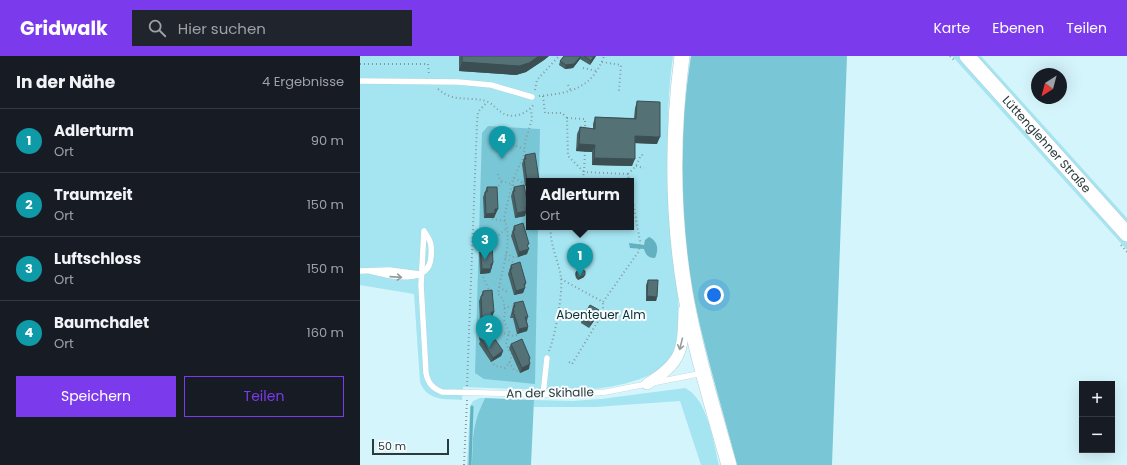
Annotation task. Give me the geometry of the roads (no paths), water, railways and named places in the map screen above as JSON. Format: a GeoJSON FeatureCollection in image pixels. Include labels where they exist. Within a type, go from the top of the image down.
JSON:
{"type":"FeatureCollection","features":[{"type":"Feature","properties":{"kind":"main road"},"geometry":{"type":"LineString","coordinates":[[682,56],[676,112],[675,158],[679,242],[685,291],[704,373],[729,465]]}},
{"type":"Feature","properties":{"kind":"main road","name":"Lüttenglehner Straße"},"geometry":{"type":"LineString","coordinates":[[967,56],[1127,234]]}},
{"type":"Feature","properties":{"kind":"street"},"geometry":{"type":"LineString","coordinates":[[647,384],[665,373],[678,356],[684,333],[685,291]]}},
{"type":"Feature","properties":{"kind":"lane"},"geometry":{"type":"LineString","coordinates":[[360,81],[491,85],[534,97]]}},
{"type":"Feature","properties":{"kind":"lane","name":"An der Skihalle"},"geometry":{"type":"LineString","coordinates":[[422,274],[431,264],[432,254],[432,243],[424,231],[422,274],[422,317],[426,373],[428,381],[432,386],[442,392],[543,395],[590,394],[704,373]]}},
{"type":"Feature","properties":{"kind":"lane"},"geometry":{"type":"LineString","coordinates":[[360,271],[370,271],[389,276],[406,277],[422,274]]}},
{"type":"Feature","properties":{"kind":"lane"},"geometry":{"type":"LineString","coordinates":[[543,395],[547,358]]}},
{"type":"Feature","properties":{"kind":"waterway"},"geometry":{"type":"LineString","coordinates":[[470,465],[472,407]]}},
{"type":"Feature","properties":{"kind":"place","name":"Baumchalet"},"geometry":{"type":"Point","coordinates":[502,159]}},
{"type":"Feature","properties":{"kind":"place","name":"Luftschloss"},"geometry":{"type":"Point","coordinates":[485,260]}},
{"type":"Feature","properties":{"kind":"place","name":"Adlerturm"},"geometry":{"type":"Point","coordinates":[580,276]}},
{"type":"Feature","properties":{"kind":"place","name":"Traumzeit"},"geometry":{"type":"Point","coordinates":[489,348]}},
{"type":"Feature","properties":{"kind":"park label","name":"Abenteuer Alm"},"geometry":{"type":"Point","coordinates":[601,315]}}]}
